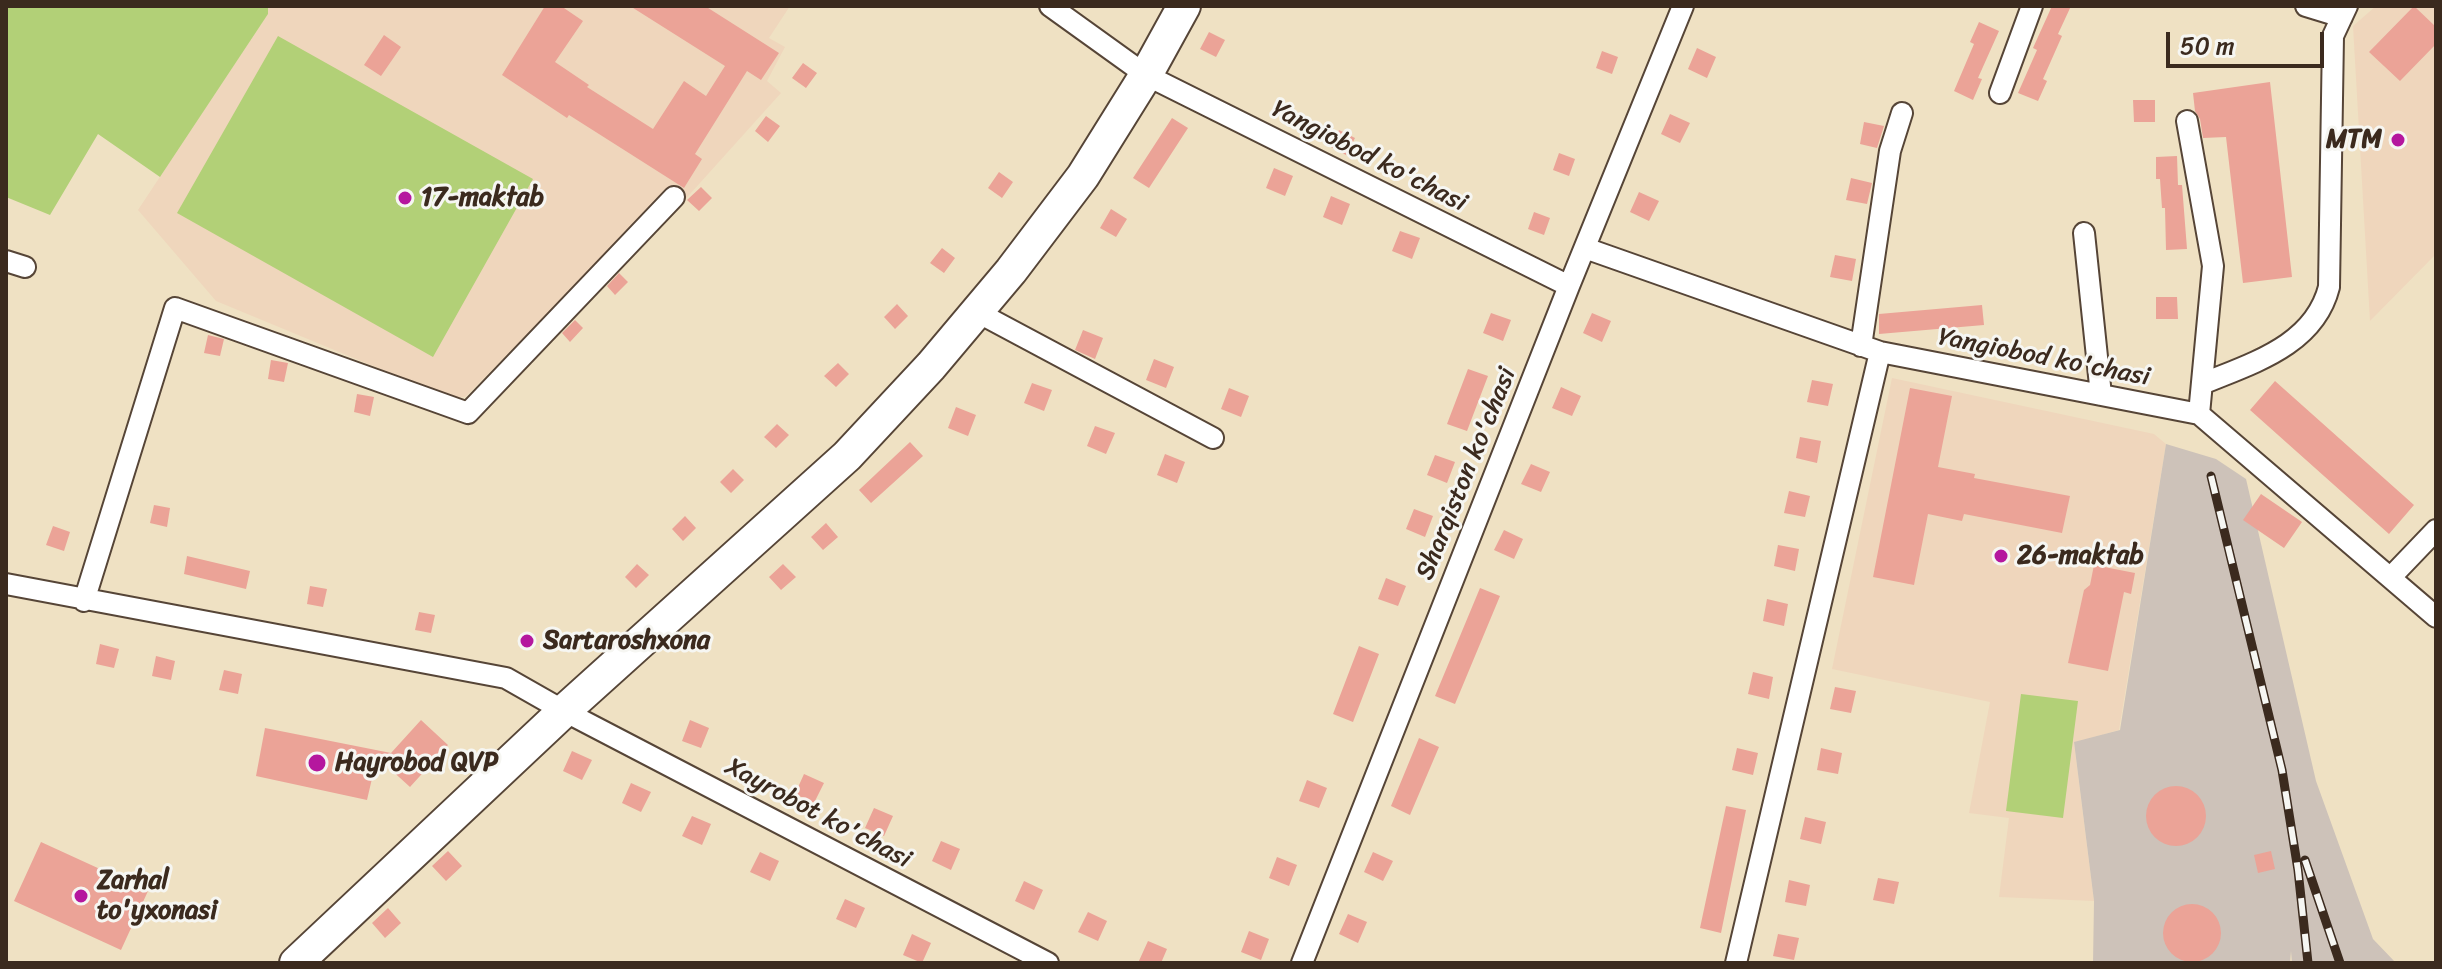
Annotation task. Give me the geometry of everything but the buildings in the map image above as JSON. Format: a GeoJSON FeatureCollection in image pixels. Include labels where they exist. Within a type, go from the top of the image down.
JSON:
{"type":"FeatureCollection","features":[{"type":"Feature","properties":{"kind":"main road"},"geometry":{"type":"LineString","coordinates":[[296,963],[564,711],[847,456],[977,312],[1065,200],[1146,75],[1184,6]]}},
{"type":"Feature","properties":{"kind":"street","name":"Yangiobod ko'chasi"},"geometry":{"type":"LineString","coordinates":[[1050,6],[1146,75],[1569,286]]}},
{"type":"Feature","properties":{"kind":"street","name":"Sharqiston ko'chasi"},"geometry":{"type":"LineString","coordinates":[[1302,963],[1683,6]]}},
{"type":"Feature","properties":{"kind":"street"},"geometry":{"type":"LineString","coordinates":[[2000,93],[2032,6]]}},
{"type":"Feature","properties":{"kind":"street"},"geometry":{"type":"LineString","coordinates":[[2202,384],[2276,353],[2309,327],[2324,306],[2329,287],[2341,20],[2306,6]]}},
{"type":"Feature","properties":{"kind":"street"},"geometry":{"type":"LineString","coordinates":[[1736,963],[1871,349],[1890,151],[1902,113]]}},
{"type":"Feature","properties":{"kind":"street"},"geometry":{"type":"LineString","coordinates":[[2187,121],[2213,266],[2199,414]]}},
{"type":"Feature","properties":{"kind":"street"},"geometry":{"type":"LineString","coordinates":[[84,601],[175,308],[468,413],[674,197]]}},
{"type":"Feature","properties":{"kind":"street"},"geometry":{"type":"LineString","coordinates":[[2084,233],[2101,395]]}},
{"type":"Feature","properties":{"kind":"street","name":"Yangiobod ko'chasi"},"geometry":{"type":"LineString","coordinates":[[1585,248],[1871,349],[2199,414],[2436,617]]}},
{"type":"Feature","properties":{"kind":"street"},"geometry":{"type":"LineString","coordinates":[[977,312],[1213,438]]}},
{"type":"Feature","properties":{"kind":"street"},"geometry":{"type":"LineString","coordinates":[[2391,577],[2436,530]]}},
{"type":"Feature","properties":{"kind":"street","name":"Xayrobot ko'chasi"},"geometry":{"type":"LineString","coordinates":[[6,584],[506,678],[1048,963]]}},
{"type":"Feature","properties":{"kind":"shaded area","name":"17-maktab"},"geometry":{"type":"Polygon","coordinates":[[[268,6],[790,6],[769,38],[785,47],[767,81],[781,93],[681,204],[669,193],[465,397],[448,397],[216,301],[138,210],[268,14],[268,6]]]}},
{"type":"Feature","properties":{"kind":"shaded area","name":"MTM"},"geometry":{"type":"Polygon","coordinates":[[[2376,6],[2436,6],[2436,254],[2370,321],[2353,26],[2376,6]]]}},
{"type":"Feature","properties":{"kind":"shaded area","name":"26-maktab"},"geometry":{"type":"Polygon","coordinates":[[[1892,378],[2154,434],[2166,444],[2119,730],[2074,743],[2094,901],[1999,897],[2009,818],[1969,813],[1990,702],[1832,669],[1892,378]]]}},
{"type":"Feature","properties":{"kind":"shaded area"},"geometry":{"type":"Polygon","coordinates":[[[2166,444],[2216,459],[2246,479],[2316,781],[2373,939],[2396,963],[2292,963],[2291,951],[2290,963],[2093,963],[2094,901],[2074,742],[2120,730],[2166,444]]]}},
{"type":"Feature","properties":{"kind":"green space"},"geometry":{"type":"Polygon","coordinates":[[[6,6],[268,6],[268,14],[160,177],[98,134],[50,215],[6,197],[6,6]]]}},
{"type":"Feature","properties":{"kind":"green space"},"geometry":{"type":"Polygon","coordinates":[[[278,36],[533,179],[433,357],[177,213],[278,36]]]}},
{"type":"Feature","properties":{"kind":"green space"},"geometry":{"type":"Polygon","coordinates":[[[2021,694],[2078,701],[2063,818],[2006,811],[2021,694]]]}},
{"type":"Feature","properties":{"kind":"railway"},"geometry":{"type":"LineString","coordinates":[[2211,476],[2282,770],[2298,870],[2308,963]]}},
{"type":"Feature","properties":{"kind":"railway"},"geometry":{"type":"LineString","coordinates":[[2305,860],[2340,963]]}},
{"type":"Feature","properties":{"kind":"place","name":"MTM"},"geometry":{"type":"Point","coordinates":[2398,140]}},
{"type":"Feature","properties":{"kind":"place","name":"17-maktab"},"geometry":{"type":"Point","coordinates":[405,198]}},
{"type":"Feature","properties":{"kind":"place","name":"26-maktab"},"geometry":{"type":"Point","coordinates":[2001,556]}},
{"type":"Feature","properties":{"kind":"place","name":"Sartaroshxona"},"geometry":{"type":"Point","coordinates":[527,641]}},
{"type":"Feature","properties":{"kind":"place","name":"Hayrobod QVP"},"geometry":{"type":"Point","coordinates":[317,763]}},
{"type":"Feature","properties":{"kind":"place","name":"Zarhal to'yxonasi"},"geometry":{"type":"Point","coordinates":[81,896]}}]}
